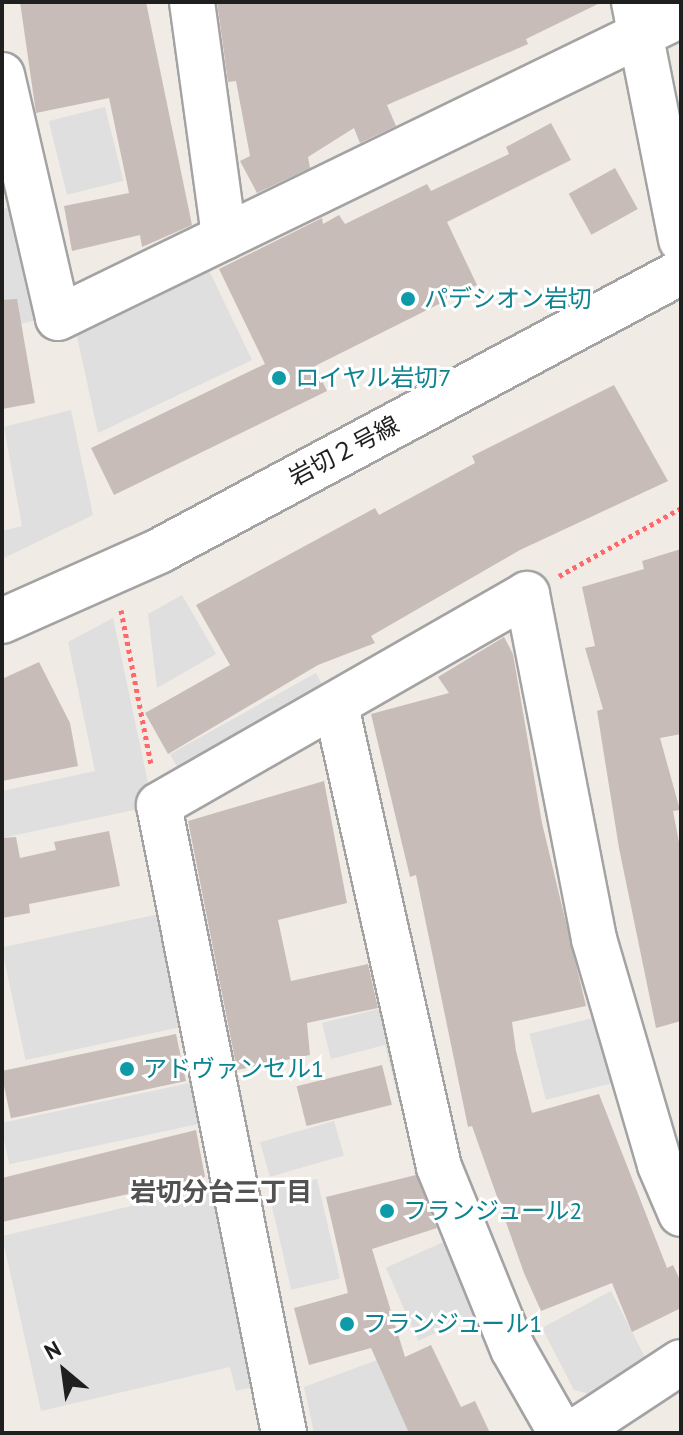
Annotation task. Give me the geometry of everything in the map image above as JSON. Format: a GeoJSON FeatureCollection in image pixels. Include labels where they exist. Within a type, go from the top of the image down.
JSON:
{"type":"FeatureCollection","features":[{"type":"Feature","properties":{"kind":"street"},"geometry":{"type":"LineString","coordinates":[[192,2],[224,237]]}},
{"type":"Feature","properties":{"kind":"street"},"geometry":{"type":"LineString","coordinates":[[2,75],[58,318],[224,237],[637,18],[681,15]]}},
{"type":"Feature","properties":{"kind":"street"},"geometry":{"type":"LineString","coordinates":[[637,18],[681,240]]}},
{"type":"Feature","properties":{"kind":"street","name":"岩切２号線"},"geometry":{"type":"LineString","coordinates":[[2,621],[159,551],[681,272]]}},
{"type":"Feature","properties":{"kind":"street"},"geometry":{"type":"LineString","coordinates":[[284,1433],[159,805],[527,594],[594,939],[671,1160],[681,1214]]}},
{"type":"Feature","properties":{"kind":"street"},"geometry":{"type":"LineString","coordinates":[[336,706],[439,1167],[513,1349],[561,1433]]}},
{"type":"Feature","properties":{"kind":"street"},"geometry":{"type":"LineString","coordinates":[[573,1433],[681,1362]]}},
{"type":"Feature","properties":{"kind":"path"},"geometry":{"type":"LineString","coordinates":[[527,594],[681,508]]}},
{"type":"Feature","properties":{"kind":"path"},"geometry":{"type":"LineString","coordinates":[[120,604],[159,805]]}},
{"type":"Feature","properties":{"kind":"shaded area"},"geometry":{"type":"Polygon","coordinates":[[[105,107],[123,181],[67,195],[49,121],[105,107]]]}},
{"type":"Feature","properties":{"kind":"shaded area"},"geometry":{"type":"Polygon","coordinates":[[[25,204],[50,317],[2,328],[2,209],[25,204]]]}},
{"type":"Feature","properties":{"kind":"shaded area"},"geometry":{"type":"Polygon","coordinates":[[[207,266],[252,360],[98,433],[76,332],[207,266]]]}},
{"type":"Feature","properties":{"kind":"shaded area"},"geometry":{"type":"Polygon","coordinates":[[[71,410],[93,515],[2,559],[2,531],[22,526],[4,427],[71,410]]]}},
{"type":"Feature","properties":{"kind":"shaded area"},"geometry":{"type":"Polygon","coordinates":[[[182,595],[216,654],[157,688],[148,614],[182,595]]]}},
{"type":"Feature","properties":{"kind":"shaded area"},"geometry":{"type":"Polygon","coordinates":[[[113,618],[153,806],[2,838],[2,791],[95,771],[68,642],[113,618]]]}},
{"type":"Feature","properties":{"kind":"shaded area"},"geometry":{"type":"Polygon","coordinates":[[[316,673],[325,689],[179,770],[170,754],[316,673]]]}},
{"type":"Feature","properties":{"kind":"shaded area"},"geometry":{"type":"Polygon","coordinates":[[[164,913],[188,1025],[26,1060],[2,947],[164,913]]]}},
{"type":"Feature","properties":{"kind":"shaded area"},"geometry":{"type":"Polygon","coordinates":[[[398,1004],[421,1101],[400,1106],[385,1045],[331,1059],[322,1023],[398,1004]]]}},
{"type":"Feature","properties":{"kind":"shaded area"},"geometry":{"type":"Polygon","coordinates":[[[609,1014],[625,1080],[546,1100],[529,1034],[609,1014]]]}},
{"type":"Feature","properties":{"kind":"shaded area"},"geometry":{"type":"Polygon","coordinates":[[[204,1080],[213,1121],[9,1164],[2,1123],[204,1080]]]}},
{"type":"Feature","properties":{"kind":"shaded area"},"geometry":{"type":"Polygon","coordinates":[[[334,1121],[344,1156],[270,1177],[260,1142],[334,1121]]]}},
{"type":"Feature","properties":{"kind":"shaded area"},"geometry":{"type":"Polygon","coordinates":[[[317,1179],[340,1278],[291,1290],[268,1190],[317,1179]]]}},
{"type":"Feature","properties":{"kind":"shaded area"},"geometry":{"type":"Polygon","coordinates":[[[222,1185],[268,1383],[236,1391],[230,1367],[41,1411],[2,1236],[222,1185]]]}},
{"type":"Feature","properties":{"kind":"shaded area"},"geometry":{"type":"Polygon","coordinates":[[[457,1236],[490,1309],[418,1341],[386,1268],[457,1236]]]}},
{"type":"Feature","properties":{"kind":"shaded area"},"geometry":{"type":"Polygon","coordinates":[[[611,1291],[646,1359],[597,1396],[574,1390],[542,1328],[611,1291]]]}},
{"type":"Feature","properties":{"kind":"shaded area"},"geometry":{"type":"Polygon","coordinates":[[[385,1357],[422,1433],[314,1433],[304,1387],[385,1357]]]}},
{"type":"Feature","properties":{"kind":"building"},"geometry":{"type":"Polygon","coordinates":[[[20,2],[146,2],[192,225],[142,247],[140,235],[72,251],[64,206],[129,193],[109,98],[36,113],[20,2]]]}},
{"type":"Feature","properties":{"kind":"building"},"geometry":{"type":"Polygon","coordinates":[[[217,2],[602,2],[526,39],[528,44],[387,105],[396,126],[360,143],[354,128],[308,157],[310,168],[257,193],[240,161],[250,156],[236,81],[228,82],[217,2]]]}},
{"type":"Feature","properties":{"kind":"building"},"geometry":{"type":"Polygon","coordinates":[[[551,123],[571,160],[447,222],[477,285],[315,366],[327,391],[114,495],[91,448],[265,364],[219,269],[322,218],[323,224],[339,215],[345,224],[427,184],[431,191],[509,154],[506,147],[551,123]]]}},
{"type":"Feature","properties":{"kind":"building"},"geometry":{"type":"Polygon","coordinates":[[[615,168],[638,209],[591,235],[569,194],[615,168]]]}},
{"type":"Feature","properties":{"kind":"building"},"geometry":{"type":"Polygon","coordinates":[[[17,299],[35,403],[2,409],[2,300],[17,299]]]}},
{"type":"Feature","properties":{"kind":"building"},"geometry":{"type":"Polygon","coordinates":[[[614,385],[668,481],[520,550],[371,636],[375,643],[318,665],[168,754],[145,713],[230,665],[196,605],[375,508],[379,515],[475,463],[472,456],[614,385]]]}},
{"type":"Feature","properties":{"kind":"building"},"geometry":{"type":"Polygon","coordinates":[[[681,549],[681,734],[660,738],[680,810],[673,811],[681,853],[681,1021],[656,1028],[619,848],[597,711],[603,709],[585,648],[595,646],[582,587],[644,569],[642,561],[681,549]]]}},
{"type":"Feature","properties":{"kind":"building"},"geometry":{"type":"Polygon","coordinates":[[[504,637],[513,654],[542,823],[586,1006],[512,1022],[516,1051],[532,1113],[599,1094],[667,1268],[673,1265],[681,1282],[681,1308],[632,1332],[612,1283],[541,1311],[524,1273],[472,1126],[468,1127],[416,875],[410,877],[371,714],[449,693],[438,677],[504,637]]]}},
{"type":"Feature","properties":{"kind":"building"},"geometry":{"type":"Polygon","coordinates":[[[39,662],[70,723],[78,766],[2,781],[2,679],[39,662]]]}},
{"type":"Feature","properties":{"kind":"building"},"geometry":{"type":"Polygon","coordinates":[[[324,781],[347,903],[278,920],[291,981],[368,964],[378,1008],[307,1023],[310,1055],[237,1070],[188,821],[324,781]]]}},
{"type":"Feature","properties":{"kind":"building"},"geometry":{"type":"Polygon","coordinates":[[[109,831],[120,886],[29,904],[30,913],[2,918],[2,838],[16,837],[20,858],[56,850],[54,842],[109,831]]]}},
{"type":"Feature","properties":{"kind":"building","name":"アドヴァンセル1"},"geometry":{"type":"Polygon","coordinates":[[[176,1034],[186,1081],[11,1118],[2,1071],[176,1034]]]}},
{"type":"Feature","properties":{"kind":"building"},"geometry":{"type":"Polygon","coordinates":[[[382,1065],[392,1105],[307,1126],[297,1086],[382,1065]]]}},
{"type":"Feature","properties":{"kind":"building"},"geometry":{"type":"Polygon","coordinates":[[[196,1130],[205,1177],[2,1222],[2,1178],[196,1130]]]}},
{"type":"Feature","properties":{"kind":"building"},"geometry":{"type":"Polygon","coordinates":[[[416,1175],[437,1228],[372,1249],[405,1357],[431,1345],[461,1407],[475,1401],[490,1433],[409,1433],[371,1348],[309,1365],[294,1308],[348,1293],[326,1197],[416,1175]]]}},
{"type":"Feature","properties":{"kind":"place","name":"パデシオン岩切"},"geometry":{"type":"Point","coordinates":[408,299]}},
{"type":"Feature","properties":{"kind":"place","name":"ロイヤル岩切7"},"geometry":{"type":"Point","coordinates":[279,378]}},
{"type":"Feature","properties":{"kind":"place","name":"アドヴァンセル1"},"geometry":{"type":"Point","coordinates":[127,1069]}},
{"type":"Feature","properties":{"kind":"place","name":"フランジュール2"},"geometry":{"type":"Point","coordinates":[387,1211]}},
{"type":"Feature","properties":{"kind":"place","name":"フランジュール1"},"geometry":{"type":"Point","coordinates":[347,1324]}},
{"type":"Feature","properties":{"kind":"district","name":"岩切分台三丁目"},"geometry":{"type":"Point","coordinates":[221,1192]}}]}
